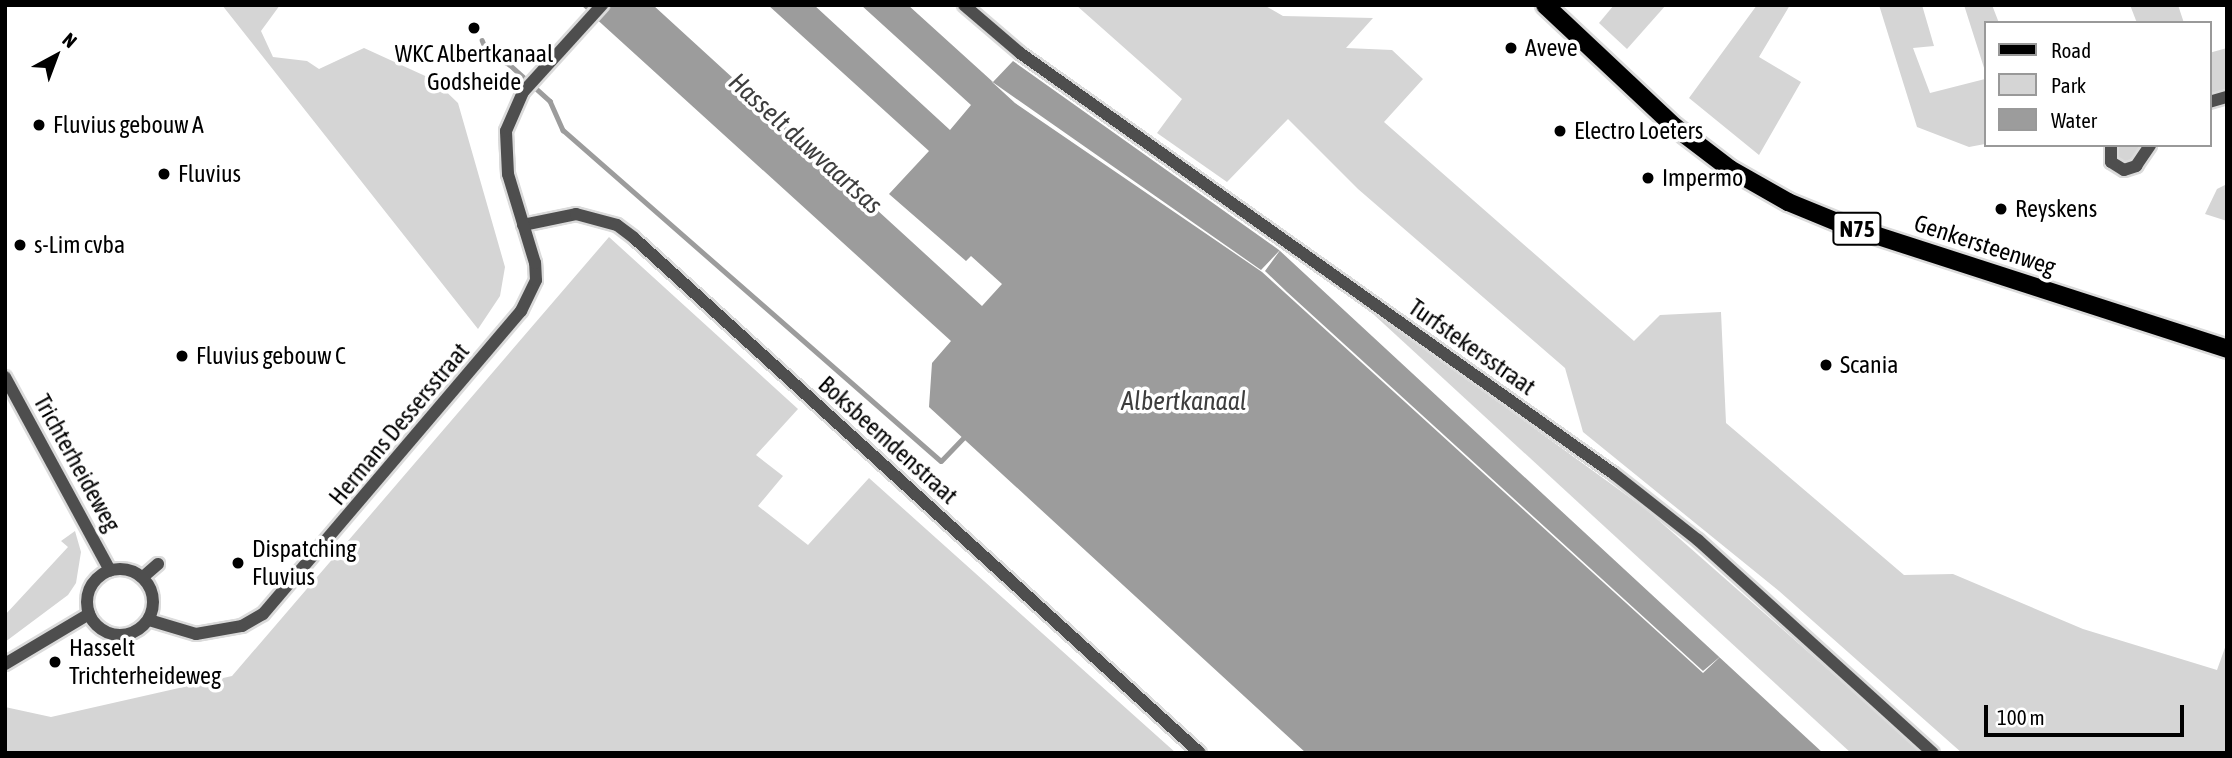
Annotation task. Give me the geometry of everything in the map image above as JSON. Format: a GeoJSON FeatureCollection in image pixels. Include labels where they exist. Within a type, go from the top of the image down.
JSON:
{"type":"FeatureCollection","features":[{"type":"Feature","properties":{"kind":"main road","name":"Genkersteenweg"},"geometry":{"type":"LineString","coordinates":[[1545,5],[1675,127],[1730,169],[1788,202],[1844,225],[2227,349]]}},
{"type":"Feature","properties":{"kind":"street","name":"Hermans Dessersstraat"},"geometry":{"type":"LineString","coordinates":[[149,620],[196,634],[220,632],[242,626],[281,597],[526,304],[536,280],[535,263],[508,174],[506,131],[523,92],[602,5]]}},
{"type":"Feature","properties":{"kind":"street","name":"Turfstekersstraat"},"geometry":{"type":"LineString","coordinates":[[964,5],[1020,53],[1624,482],[1698,540],[1933,753]]}},
{"type":"Feature","properties":{"kind":"street"},"geometry":{"type":"LineString","coordinates":[[2111,147],[2111,162],[2129,170],[2148,147]]}},
{"type":"Feature","properties":{"kind":"street","name":"Boksbeemdenstraat"},"geometry":{"type":"LineString","coordinates":[[523,225],[576,214],[617,225],[634,238],[1200,753]]}},
{"type":"Feature","properties":{"kind":"street","name":"Trichterheideweg"},"geometry":{"type":"LineString","coordinates":[[5,377],[110,570]]}},
{"type":"Feature","properties":{"kind":"street"},"geometry":{"type":"LineString","coordinates":[[143,577],[158,564]]}},
{"type":"Feature","properties":{"kind":"street"},"geometry":{"type":"LineString","coordinates":[[122,568],[143,577],[154,597],[149,620],[140,629],[117,635],[95,625],[86,603],[92,582],[110,570],[122,568]]}},
{"type":"Feature","properties":{"kind":"street"},"geometry":{"type":"LineString","coordinates":[[5,664],[89,614]]}},
{"type":"Feature","properties":{"kind":"green space"},"geometry":{"type":"Polygon","coordinates":[[[222,5],[280,5],[261,31],[273,57],[307,61],[319,69],[364,48],[434,80],[458,103],[505,267],[500,296],[478,329],[222,5]]]}},
{"type":"Feature","properties":{"kind":"green space"},"geometry":{"type":"Polygon","coordinates":[[[1076,5],[1264,5],[1283,16],[1373,18],[1346,48],[1392,50],[1423,79],[1384,122],[1634,341],[1660,315],[1721,312],[1726,423],[1904,575],[1953,574],[2083,629],[2217,670],[2227,642],[2227,753],[1962,753],[1779,591],[1583,432],[1565,368],[1358,189],[1288,119],[1227,182],[1157,133],[1182,99],[1076,5]]]}},
{"type":"Feature","properties":{"kind":"green space"},"geometry":{"type":"Polygon","coordinates":[[[1614,5],[1666,5],[1627,49],[1599,23],[1614,5]]]}},
{"type":"Feature","properties":{"kind":"green space"},"geometry":{"type":"Polygon","coordinates":[[[1757,5],[1790,5],[1759,57],[1801,82],[1759,155],[1689,98],[1757,5]]]}},
{"type":"Feature","properties":{"kind":"green space"},"geometry":{"type":"Polygon","coordinates":[[[1879,5],[1922,5],[1934,46],[1913,48],[1930,93],[1983,80],[1983,144],[1969,147],[1917,127],[1879,5]]]}},
{"type":"Feature","properties":{"kind":"green space"},"geometry":{"type":"Polygon","coordinates":[[[1964,5],[1992,5],[1998,21],[1983,21],[1983,65],[1964,5]]]}},
{"type":"Feature","properties":{"kind":"green space"},"geometry":{"type":"Polygon","coordinates":[[[2130,5],[2178,5],[2183,21],[2136,21],[2130,5]]]}},
{"type":"Feature","properties":{"kind":"green space"},"geometry":{"type":"Polygon","coordinates":[[[2227,48],[2227,89],[2211,93],[2211,52],[2227,48]]]}},
{"type":"Feature","properties":{"kind":"green space"},"geometry":{"type":"Polygon","coordinates":[[[2115,147],[2141,147],[2126,164],[2118,161],[2115,147]]]}},
{"type":"Feature","properties":{"kind":"green space"},"geometry":{"type":"Polygon","coordinates":[[[2227,184],[2227,221],[2205,214],[2217,189],[2227,184]]]}},
{"type":"Feature","properties":{"kind":"green space"},"geometry":{"type":"Polygon","coordinates":[[[609,237],[798,409],[756,455],[783,476],[758,506],[808,545],[869,478],[1176,753],[5,753],[5,707],[51,717],[232,676],[609,237]]]}},
{"type":"Feature","properties":{"kind":"green space"},"geometry":{"type":"Polygon","coordinates":[[[1359,301],[1647,510],[1923,753],[1851,753],[1359,301]]]}},
{"type":"Feature","properties":{"kind":"green space"},"geometry":{"type":"Polygon","coordinates":[[[75,531],[81,552],[76,583],[68,595],[5,642],[5,615],[68,547],[61,541],[75,531]]]}},
{"type":"Feature","properties":{"kind":"water","name":"Albertkanaal"},"geometry":{"type":"Polygon","coordinates":[[[581,5],[653,5],[982,306],[1002,284],[971,256],[966,261],[889,194],[929,151],[768,5],[814,5],[950,130],[971,105],[861,5],[908,5],[993,82],[1013,61],[1279,250],[1823,753],[1306,753],[929,407],[932,363],[951,341],[581,5]]]}},
{"type":"Feature","properties":{"kind":"pier"},"geometry":{"type":"Polygon","coordinates":[[[991,81],[1261,270],[1281,249],[1265,271],[1287,292],[1703,671],[1722,655],[1703,673],[1262,272],[1015,103],[991,81]]]}},
{"type":"Feature","properties":{"kind":"waterway"},"geometry":{"type":"LineString","coordinates":[[482,40],[487,52],[510,65],[550,101],[563,130],[941,461],[963,438]]}},
{"type":"Feature","properties":{"kind":"place","name":"WKC Albertkanaal Godsheide"},"geometry":{"type":"Point","coordinates":[474,28]}},
{"type":"Feature","properties":{"kind":"place","name":"Aveve"},"geometry":{"type":"Point","coordinates":[1511,48]}},
{"type":"Feature","properties":{"kind":"place","name":"Fluvius gebouw A"},"geometry":{"type":"Point","coordinates":[39,125]}},
{"type":"Feature","properties":{"kind":"place","name":"Electro Loeters"},"geometry":{"type":"Point","coordinates":[1560,131]}},
{"type":"Feature","properties":{"kind":"place","name":"Fluvius"},"geometry":{"type":"Point","coordinates":[164,174]}},
{"type":"Feature","properties":{"kind":"place","name":"Impermo"},"geometry":{"type":"Point","coordinates":[1648,178]}},
{"type":"Feature","properties":{"kind":"place","name":"Reyskens"},"geometry":{"type":"Point","coordinates":[2001,209]}},
{"type":"Feature","properties":{"kind":"place","name":"s-Lim cvba"},"geometry":{"type":"Point","coordinates":[20,245]}},
{"type":"Feature","properties":{"kind":"place","name":"Fluvius gebouw C"},"geometry":{"type":"Point","coordinates":[182,356]}},
{"type":"Feature","properties":{"kind":"place","name":"Scania"},"geometry":{"type":"Point","coordinates":[1826,365]}},
{"type":"Feature","properties":{"kind":"place","name":"Dispatching Fluvius"},"geometry":{"type":"Point","coordinates":[238,563]}},
{"type":"Feature","properties":{"kind":"place","name":"Hasselt Trichterheideweg"},"geometry":{"type":"Point","coordinates":[55,662]}},
{"type":"Feature","properties":{"kind":"water label","name":"Hasselt duwvaartsas"},"geometry":{"type":"Point","coordinates":[805,144]}}]}
